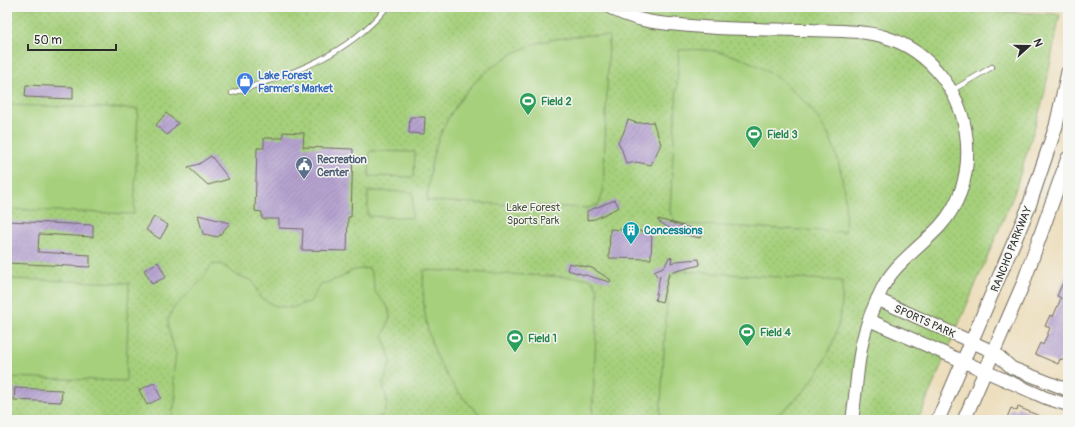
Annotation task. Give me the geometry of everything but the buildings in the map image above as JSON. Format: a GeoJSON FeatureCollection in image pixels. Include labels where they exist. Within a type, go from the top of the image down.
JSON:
{"type":"FeatureCollection","features":[{"type":"Feature","properties":{"kind":"main road","name":"RANCHO PARKWAY"},"geometry":{"type":"LineString","coordinates":[[938,420],[1028,209],[1056,126],[1068,72]]}},
{"type":"Feature","properties":{"kind":"main road","name":"RANCHO PARKWAY"},"geometry":{"type":"LineString","coordinates":[[964,420],[1023,284],[1068,158]]}},
{"type":"Feature","properties":{"kind":"street"},"geometry":{"type":"LineString","coordinates":[[609,7],[619,13],[650,22],[697,27],[858,32],[887,38],[910,48],[928,61],[951,91],[963,116],[967,135],[967,166],[961,188],[952,210],[944,221],[892,274],[878,299],[862,342],[852,420]]}},
{"type":"Feature","properties":{"kind":"street","name":"SPORTS PARK"},"geometry":{"type":"LineString","coordinates":[[878,299],[994,352],[1012,368],[1068,390]]}},
{"type":"Feature","properties":{"kind":"street","name":"SPORTS PARK"},"geometry":{"type":"LineString","coordinates":[[869,320],[1046,398],[1068,405]]}},
{"type":"Feature","properties":{"kind":"lane"},"geometry":{"type":"LineString","coordinates":[[232,93],[301,70],[328,56],[359,34],[387,7]]}},
{"type":"Feature","properties":{"kind":"lane"},"geometry":{"type":"LineString","coordinates":[[951,91],[992,67]]}},
{"type":"Feature","properties":{"kind":"green space","name":"Lake Forest Sports Park"},"geometry":{"type":"Polygon","coordinates":[[[7,7],[879,7],[1060,14],[1043,100],[1014,194],[918,420],[7,420],[7,7]]]}},
{"type":"Feature","properties":{"kind":"green space","name":"Field 2"},"geometry":{"type":"Polygon","coordinates":[[[589,35],[609,36],[603,192],[599,204],[589,208],[427,201],[431,166],[436,146],[452,112],[462,97],[475,83],[488,70],[520,50],[544,41],[589,35]]]}},
{"type":"Feature","properties":{"kind":"green space","name":"Field 3"},"geometry":{"type":"Polygon","coordinates":[[[679,50],[706,50],[725,53],[744,60],[762,68],[779,79],[809,106],[830,139],[838,161],[845,197],[845,232],[681,224],[675,222],[670,211],[679,50]]]}},
{"type":"Feature","properties":{"kind":"green space"},"geometry":{"type":"Polygon","coordinates":[[[7,105],[138,109],[134,214],[7,209],[7,105]]]}},
{"type":"Feature","properties":{"kind":"green space"},"geometry":{"type":"Polygon","coordinates":[[[370,151],[415,152],[414,177],[369,176],[370,151]]]}},
{"type":"Feature","properties":{"kind":"green space"},"geometry":{"type":"Polygon","coordinates":[[[368,191],[413,192],[412,218],[368,216],[368,191]]]}},
{"type":"Feature","properties":{"kind":"green space"},"geometry":{"type":"Polygon","coordinates":[[[221,264],[237,275],[253,281],[260,298],[276,306],[292,308],[310,302],[320,285],[340,278],[354,270],[369,268],[373,278],[375,292],[388,307],[390,317],[383,337],[391,361],[383,384],[387,403],[383,415],[371,419],[352,420],[174,420],[172,414],[176,398],[173,376],[176,354],[168,328],[168,320],[174,307],[204,278],[211,265],[221,264]]]}},
{"type":"Feature","properties":{"kind":"green space","name":"Field 1"},"geometry":{"type":"Polygon","coordinates":[[[424,270],[587,278],[593,280],[598,291],[592,420],[486,420],[470,405],[456,388],[444,371],[436,353],[429,334],[425,314],[423,293],[424,270]]]}},
{"type":"Feature","properties":{"kind":"green space","name":"Field 4"},"geometry":{"type":"Polygon","coordinates":[[[681,271],[842,281],[842,302],[838,325],[833,342],[826,357],[807,386],[796,399],[769,420],[660,420],[668,282],[673,274],[681,271]]]}},
{"type":"Feature","properties":{"kind":"green space"},"geometry":{"type":"Polygon","coordinates":[[[7,279],[129,283],[126,381],[7,377],[7,279]]]}},
{"type":"Feature","properties":{"kind":"place","name":"Lake Forest Farmer's Market"},"geometry":{"type":"Point","coordinates":[245,96]}},
{"type":"Feature","properties":{"kind":"place","name":"Field 2"},"geometry":{"type":"Point","coordinates":[528,116]}},
{"type":"Feature","properties":{"kind":"place","name":"Field 3"},"geometry":{"type":"Point","coordinates":[754,149]}},
{"type":"Feature","properties":{"kind":"place","name":"Recreation Center"},"geometry":{"type":"Point","coordinates":[304,180]}},
{"type":"Feature","properties":{"kind":"place","name":"Concessions"},"geometry":{"type":"Point","coordinates":[631,245]}},
{"type":"Feature","properties":{"kind":"place","name":"Field 4"},"geometry":{"type":"Point","coordinates":[747,347]}},
{"type":"Feature","properties":{"kind":"place","name":"Field 1"},"geometry":{"type":"Point","coordinates":[515,353]}}]}
